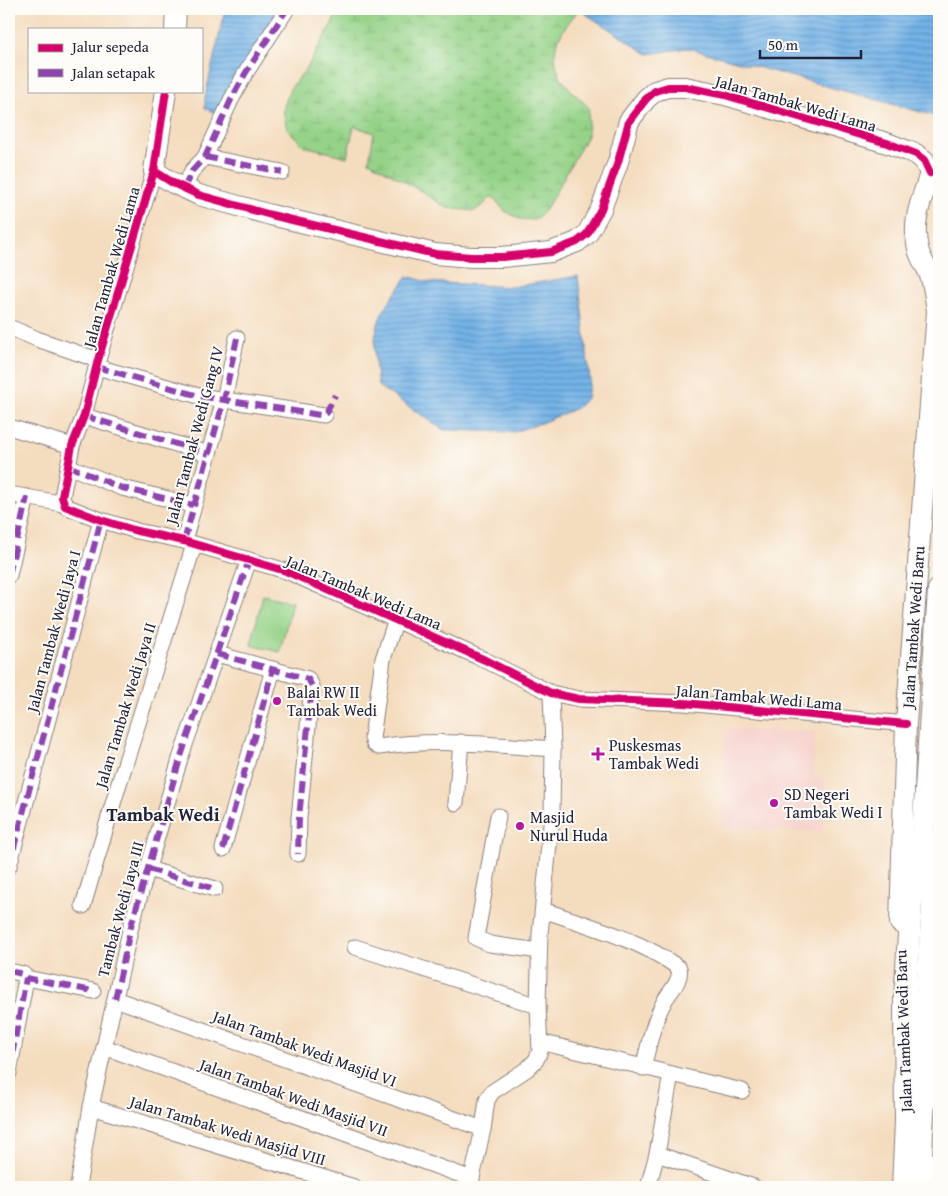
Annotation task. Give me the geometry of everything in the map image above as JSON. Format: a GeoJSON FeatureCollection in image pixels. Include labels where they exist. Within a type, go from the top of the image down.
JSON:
{"type":"FeatureCollection","features":[{"type":"Feature","properties":{"kind":"highway"},"geometry":{"type":"LineString","coordinates":[[918,1187],[920,1122],[939,844]]}},
{"type":"Feature","properties":{"kind":"highway"},"geometry":{"type":"LineString","coordinates":[[938,1187],[939,1165]]}},
{"type":"Feature","properties":{"kind":"main road"},"geometry":{"type":"LineString","coordinates":[[905,1001],[911,902],[922,852],[939,590]]}},
{"type":"Feature","properties":{"kind":"main road","name":"Jalan Tambak Wedi Baru"},"geometry":{"type":"LineString","coordinates":[[903,1187],[906,1122],[905,1001]]}},
{"type":"Feature","properties":{"kind":"street"},"geometry":{"type":"LineString","coordinates":[[175,28],[176,9]]}},
{"type":"Feature","properties":{"kind":"street"},"geometry":{"type":"LineString","coordinates":[[184,188],[192,171],[205,157],[236,91],[287,9]]}},
{"type":"Feature","properties":{"kind":"street","name":"Jalan Tambak Wedi Lama"},"geometry":{"type":"LineString","coordinates":[[154,171],[199,195],[270,215],[435,254],[502,257],[551,252],[577,242],[587,234],[601,209],[618,162],[629,120],[646,99],[655,91],[668,87],[685,87],[725,95],[888,143],[916,154],[924,160],[935,174]]}},
{"type":"Feature","properties":{"kind":"street","name":"Jalan Tambak Wedi Lama"},"geometry":{"type":"LineString","coordinates":[[166,92],[154,171],[84,416],[72,446],[62,498],[67,507],[137,531],[189,543],[286,571],[396,619],[551,693],[579,699],[684,704],[906,724]]}},
{"type":"Feature","properties":{"kind":"street"},"geometry":{"type":"LineString","coordinates":[[205,157],[282,172]]}},
{"type":"Feature","properties":{"kind":"street","name":"Jalan Tambak Wedi Baru"},"geometry":{"type":"LineString","coordinates":[[905,1001],[901,977],[900,920],[906,724],[937,311],[935,291],[930,274],[919,254],[916,240],[916,220],[918,208],[935,174]]}},
{"type":"Feature","properties":{"kind":"street"},"geometry":{"type":"LineString","coordinates":[[9,327],[98,364],[199,396],[324,415]]}},
{"type":"Feature","properties":{"kind":"street","name":"Jalan Tambak Wedi Gang IV"},"geometry":{"type":"LineString","coordinates":[[189,543],[193,506],[224,400],[237,338]]}},
{"type":"Feature","properties":{"kind":"street"},"geometry":{"type":"LineString","coordinates":[[84,416],[209,454]]}},
{"type":"Feature","properties":{"kind":"street"},"geometry":{"type":"LineString","coordinates":[[9,427],[72,446]]}},
{"type":"Feature","properties":{"kind":"street"},"geometry":{"type":"LineString","coordinates":[[68,466],[122,488],[193,506]]}},
{"type":"Feature","properties":{"kind":"street"},"geometry":{"type":"LineString","coordinates":[[9,494],[64,504]]}},
{"type":"Feature","properties":{"kind":"street"},"geometry":{"type":"LineString","coordinates":[[9,576],[27,497]]}},
{"type":"Feature","properties":{"kind":"street","name":"Jalan Tambak Wedi Jaya I"},"geometry":{"type":"LineString","coordinates":[[9,866],[101,520]]}},
{"type":"Feature","properties":{"kind":"street","name":"Jalan Tambak Wedi Jaya II"},"geometry":{"type":"LineString","coordinates":[[83,906],[189,543]]}},
{"type":"Feature","properties":{"kind":"street","name":"Tambak Wedi Jaya III"},"geometry":{"type":"LineString","coordinates":[[78,1187],[91,1107],[131,926],[180,759],[249,560]]}},
{"type":"Feature","properties":{"kind":"street"},"geometry":{"type":"LineString","coordinates":[[396,619],[383,660],[372,738],[374,744],[379,747],[431,741],[553,749]]}},
{"type":"Feature","properties":{"kind":"street"},"geometry":{"type":"LineString","coordinates":[[217,654],[308,679],[312,686],[299,818],[298,854]]}},
{"type":"Feature","properties":{"kind":"street"},"geometry":{"type":"LineString","coordinates":[[223,849],[272,669]]}},
{"type":"Feature","properties":{"kind":"street"},"geometry":{"type":"LineString","coordinates":[[471,1183],[483,1130],[486,1103],[490,1094],[536,1060],[540,1051],[538,1006],[539,951],[552,815],[553,749],[551,693]]}},
{"type":"Feature","properties":{"kind":"street"},"geometry":{"type":"LineString","coordinates":[[456,803],[461,742]]}},
{"type":"Feature","properties":{"kind":"street"},"geometry":{"type":"LineString","coordinates":[[498,816],[476,938],[490,944],[539,951]]}},
{"type":"Feature","properties":{"kind":"street"},"geometry":{"type":"LineString","coordinates":[[148,870],[215,889]]}},
{"type":"Feature","properties":{"kind":"street"},"geometry":{"type":"LineString","coordinates":[[543,910],[644,947],[679,968],[678,980],[654,1023],[643,1068]]}},
{"type":"Feature","properties":{"kind":"street"},"geometry":{"type":"LineString","coordinates":[[355,947],[538,1006]]}},
{"type":"Feature","properties":{"kind":"street"},"geometry":{"type":"LineString","coordinates":[[9,970],[23,974],[26,978],[93,991]]}},
{"type":"Feature","properties":{"kind":"street"},"geometry":{"type":"LineString","coordinates":[[9,1073],[26,978]]}},
{"type":"Feature","properties":{"kind":"street","name":"Jalan Tambak Wedi Masjid VI"},"geometry":{"type":"LineString","coordinates":[[115,999],[483,1130]]}},
{"type":"Feature","properties":{"kind":"street"},"geometry":{"type":"LineString","coordinates":[[540,1042],[742,1091]]}},
{"type":"Feature","properties":{"kind":"street","name":"Jalan Tambak Wedi Masjid VII"},"geometry":{"type":"LineString","coordinates":[[104,1047],[471,1183]]}},
{"type":"Feature","properties":{"kind":"street"},"geometry":{"type":"LineString","coordinates":[[648,1187],[658,1154],[671,1074]]}},
{"type":"Feature","properties":{"kind":"street","name":"Jalan Tambak Wedi Masjid VIII"},"geometry":{"type":"LineString","coordinates":[[91,1107],[354,1187]]}},
{"type":"Feature","properties":{"kind":"street"},"geometry":{"type":"LineString","coordinates":[[658,1154],[754,1187]]}},
{"type":"Feature","properties":{"kind":"shaded area","name":"SD Negeri Tambak Wedi I"},"geometry":{"type":"Polygon","coordinates":[[[725,729],[815,732],[813,778],[825,779],[823,832],[722,828],[725,729]]]}},
{"type":"Feature","properties":{"kind":"green space"},"geometry":{"type":"Polygon","coordinates":[[[340,9],[579,9],[562,32],[558,40],[555,56],[560,76],[589,108],[587,136],[546,209],[535,220],[520,219],[505,211],[492,196],[474,211],[447,208],[369,161],[374,133],[354,126],[347,157],[304,146],[287,129],[283,110],[290,89],[308,66],[340,9]]]}},
{"type":"Feature","properties":{"kind":"green space"},"geometry":{"type":"Polygon","coordinates":[[[263,595],[292,602],[280,652],[251,645],[263,595]]]}},
{"type":"Feature","properties":{"kind":"water"},"geometry":{"type":"Polygon","coordinates":[[[225,9],[279,9],[220,106],[213,112],[205,108],[205,97],[225,9]]]}},
{"type":"Feature","properties":{"kind":"water"},"geometry":{"type":"Polygon","coordinates":[[[578,9],[939,9],[939,117],[688,48],[648,54],[578,9]]]}},
{"type":"Feature","properties":{"kind":"water"},"geometry":{"type":"Polygon","coordinates":[[[407,276],[428,282],[511,287],[578,276],[590,380],[587,398],[577,408],[514,432],[444,430],[378,386],[375,364],[376,332],[383,312],[407,276]]]}},
{"type":"Feature","properties":{"kind":"marked path"},"geometry":{"type":"LineString","coordinates":[[184,188],[192,171],[205,157],[245,74],[287,9]]}},
{"type":"Feature","properties":{"kind":"marked path"},"geometry":{"type":"LineString","coordinates":[[205,157],[282,172]]}},
{"type":"Feature","properties":{"kind":"marked path"},"geometry":{"type":"LineString","coordinates":[[184,541],[224,400],[237,338]]}},
{"type":"Feature","properties":{"kind":"marked path"},"geometry":{"type":"LineString","coordinates":[[97,367],[199,396],[320,415],[326,413],[335,395]]}},
{"type":"Feature","properties":{"kind":"marked path"},"geometry":{"type":"LineString","coordinates":[[84,416],[209,454]]}},
{"type":"Feature","properties":{"kind":"marked path"},"geometry":{"type":"LineString","coordinates":[[68,466],[122,488],[193,505]]}},
{"type":"Feature","properties":{"kind":"marked path"},"geometry":{"type":"LineString","coordinates":[[9,575],[27,497]]}},
{"type":"Feature","properties":{"kind":"marked path"},"geometry":{"type":"LineString","coordinates":[[9,866],[101,520]]}},
{"type":"Feature","properties":{"kind":"marked path"},"geometry":{"type":"LineString","coordinates":[[115,999],[131,926],[180,759],[249,560]]}},
{"type":"Feature","properties":{"kind":"marked path"},"geometry":{"type":"LineString","coordinates":[[217,654],[308,679],[312,686],[299,818],[298,854]]}},
{"type":"Feature","properties":{"kind":"marked path"},"geometry":{"type":"LineString","coordinates":[[223,849],[273,669]]}},
{"type":"Feature","properties":{"kind":"marked path"},"geometry":{"type":"LineString","coordinates":[[148,869],[215,889]]}},
{"type":"Feature","properties":{"kind":"marked path"},"geometry":{"type":"LineString","coordinates":[[9,971],[23,974],[26,978],[93,991]]}},
{"type":"Feature","properties":{"kind":"marked path"},"geometry":{"type":"LineString","coordinates":[[9,1073],[26,978]]}},
{"type":"Feature","properties":{"kind":"cycle path"},"geometry":{"type":"LineString","coordinates":[[154,171],[173,183],[199,195],[271,215],[435,254],[502,257],[551,252],[577,242],[587,234],[601,209],[618,162],[629,121],[646,99],[655,91],[668,87],[685,87],[725,95],[887,143],[916,154],[924,160],[930,173]]}},
{"type":"Feature","properties":{"kind":"cycle path"},"geometry":{"type":"LineString","coordinates":[[166,92],[154,171],[98,360],[84,416],[72,446],[62,497],[65,506],[137,531],[184,541],[286,571],[485,660],[551,693],[579,699],[684,703],[906,724]]}},
{"type":"Feature","properties":{"kind":"place","name":"Balai RW II Tambak Wedi"},"geometry":{"type":"Point","coordinates":[277,701]}},
{"type":"Feature","properties":{"kind":"place","name":"Puskesmas Tambak Wedi"},"geometry":{"type":"Point","coordinates":[598,754]}},
{"type":"Feature","properties":{"kind":"place","name":"SD Negeri Tambak Wedi I"},"geometry":{"type":"Point","coordinates":[774,803]}},
{"type":"Feature","properties":{"kind":"place","name":"Masjid Nurul Huda"},"geometry":{"type":"Point","coordinates":[520,826]}},
{"type":"Feature","properties":{"kind":"district","name":"Tambak Wedi"},"geometry":{"type":"Point","coordinates":[163,814]}}]}
